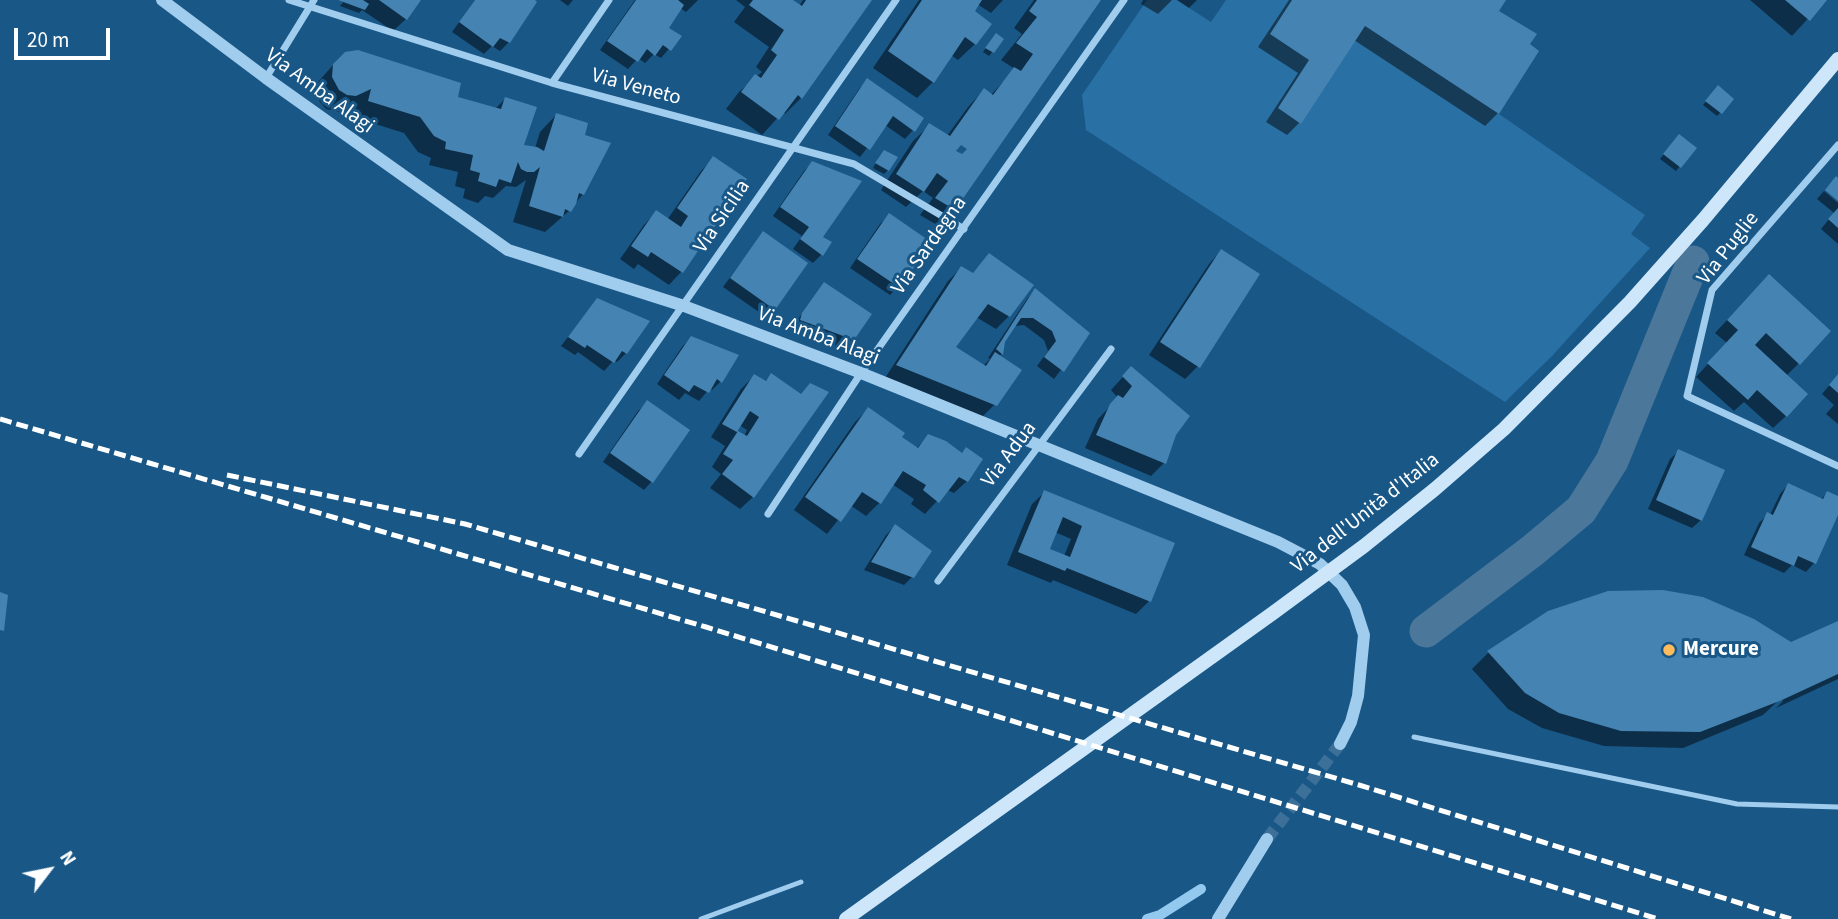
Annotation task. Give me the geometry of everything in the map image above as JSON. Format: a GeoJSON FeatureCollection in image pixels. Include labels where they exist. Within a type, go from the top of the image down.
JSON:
{"type":"FeatureCollection","features":[{"type":"Feature","properties":{"kind":"main road","name":"Via dell'Unità d'Italia"},"geometry":{"type":"LineString","coordinates":[[846,919],[1283,605],[1435,489],[1504,429],[1630,302],[1703,220],[1838,59]]}},
{"type":"Feature","properties":{"kind":"street","name":"Via Amba Alagi"},"geometry":{"type":"LineString","coordinates":[[162,0],[266,78],[508,250],[684,306],[861,373],[1278,542],[1320,564],[1342,585],[1355,607],[1364,635],[1358,696],[1351,722],[1340,744]]}},
{"type":"Feature","properties":{"kind":"street","name":"Via Veneto"},"geometry":{"type":"LineString","coordinates":[[289,0],[313,3],[354,22],[552,83],[854,164],[964,229]]}},
{"type":"Feature","properties":{"kind":"street"},"geometry":{"type":"LineString","coordinates":[[552,83],[609,0]]}},
{"type":"Feature","properties":{"kind":"street","name":"Via Sicilia"},"geometry":{"type":"LineString","coordinates":[[579,454],[896,0]]}},
{"type":"Feature","properties":{"kind":"street","name":"Via Sardegna"},"geometry":{"type":"LineString","coordinates":[[768,514],[861,373],[1124,0]]}},
{"type":"Feature","properties":{"kind":"street"},"geometry":{"type":"LineString","coordinates":[[266,78],[313,3]]}},
{"type":"Feature","properties":{"kind":"street","name":"Via Puglie"},"geometry":{"type":"LineString","coordinates":[[1838,145],[1712,290],[1687,396],[1838,466]]}},
{"type":"Feature","properties":{"kind":"street","name":"Via Adua"},"geometry":{"type":"LineString","coordinates":[[938,581],[1111,349]]}},
{"type":"Feature","properties":{"kind":"street"},"geometry":{"type":"LineString","coordinates":[[1218,919],[1267,839]]}},
{"type":"Feature","properties":{"kind":"lane"},"geometry":{"type":"LineString","coordinates":[[1414,737],[1737,804],[1838,807]]}},
{"type":"Feature","properties":{"kind":"lane"},"geometry":{"type":"LineString","coordinates":[[701,919],[801,882]]}},
{"type":"Feature","properties":{"kind":"shaded area"},"geometry":{"type":"Polygon","coordinates":[[[1147,0],[1177,0],[1211,22],[1226,0],[1325,0],[1499,114],[1645,215],[1631,234],[1650,248],[1552,356],[1505,402],[1086,130],[1082,95],[1147,0]]]}},
{"type":"Feature","properties":{"kind":"building"},"geometry":{"type":"Polygon","coordinates":[[[338,0],[363,0],[369,4],[365,10],[338,0]]]}},
{"type":"Feature","properties":{"kind":"building"},"geometry":{"type":"Polygon","coordinates":[[[379,0],[421,0],[407,20],[379,0]]]}},
{"type":"Feature","properties":{"kind":"building"},"geometry":{"type":"Polygon","coordinates":[[[475,0],[537,2],[510,43],[500,38],[493,47],[459,22],[475,0]]]}},
{"type":"Feature","properties":{"kind":"building"},"geometry":{"type":"Polygon","coordinates":[[[636,0],[678,0],[684,5],[669,28],[682,36],[671,51],[663,45],[655,56],[647,49],[638,62],[607,41],[636,0]]]}},
{"type":"Feature","properties":{"kind":"building"},"geometry":{"type":"Polygon","coordinates":[[[753,0],[793,0],[802,6],[806,0],[872,0],[802,99],[798,95],[779,120],[741,92],[755,74],[761,78],[777,55],[771,50],[784,30],[749,5],[753,0]]]}},
{"type":"Feature","properties":{"kind":"building"},"geometry":{"type":"Polygon","coordinates":[[[922,0],[982,0],[975,11],[992,24],[976,45],[965,37],[934,83],[888,51],[922,0]]]}},
{"type":"Feature","properties":{"kind":"building"},"geometry":{"type":"Polygon","coordinates":[[[1037,0],[1101,0],[955,210],[935,198],[948,181],[937,173],[924,192],[896,174],[929,123],[950,136],[984,88],[993,95],[1014,67],[1021,71],[1033,54],[1016,43],[1037,17],[1029,11],[1037,0]],[[961,145],[956,151],[962,154],[967,149],[961,145]]]}},
{"type":"Feature","properties":{"kind":"building"},"geometry":{"type":"Polygon","coordinates":[[[1292,0],[1506,0],[1499,11],[1537,34],[1530,44],[1539,51],[1499,114],[1365,26],[1301,124],[1278,108],[1309,60],[1270,34],[1292,0]]]}},
{"type":"Feature","properties":{"kind":"building"},"geometry":{"type":"Polygon","coordinates":[[[1785,0],[1827,0],[1810,21],[1785,0]]]}},
{"type":"Feature","properties":{"kind":"building"},"geometry":{"type":"Polygon","coordinates":[[[996,33],[1004,39],[994,53],[985,48],[996,33]]]}},
{"type":"Feature","properties":{"kind":"building"},"geometry":{"type":"Polygon","coordinates":[[[358,50],[461,83],[458,97],[501,109],[505,97],[537,107],[524,145],[544,151],[556,113],[588,123],[585,135],[611,143],[584,195],[579,193],[571,212],[565,209],[563,217],[529,206],[540,167],[534,172],[527,172],[521,169],[518,162],[511,183],[499,179],[496,187],[478,181],[480,173],[470,170],[473,155],[445,149],[446,142],[434,136],[420,117],[368,101],[371,89],[356,96],[339,90],[332,77],[333,64],[345,52],[358,50]]]}},
{"type":"Feature","properties":{"kind":"building"},"geometry":{"type":"Polygon","coordinates":[[[867,78],[924,118],[915,132],[893,116],[870,150],[835,126],[867,78]]]}},
{"type":"Feature","properties":{"kind":"building"},"geometry":{"type":"Polygon","coordinates":[[[1718,85],[1734,99],[1722,114],[1705,101],[1718,85]]]}},
{"type":"Feature","properties":{"kind":"building"},"geometry":{"type":"Polygon","coordinates":[[[1679,134],[1697,148],[1681,168],[1663,154],[1679,134]]]}},
{"type":"Feature","properties":{"kind":"building"},"geometry":{"type":"Polygon","coordinates":[[[884,150],[898,157],[889,171],[875,163],[884,150]]]}},
{"type":"Feature","properties":{"kind":"building"},"geometry":{"type":"Polygon","coordinates":[[[713,156],[747,179],[683,273],[651,252],[648,257],[631,246],[656,210],[681,227],[688,216],[677,208],[713,156]]]}},
{"type":"Feature","properties":{"kind":"building"},"geometry":{"type":"Polygon","coordinates":[[[812,161],[862,181],[823,237],[832,242],[823,256],[800,239],[809,227],[780,207],[812,161]]]}},
{"type":"Feature","properties":{"kind":"building"},"geometry":{"type":"Polygon","coordinates":[[[1836,176],[1838,178],[1838,201],[1825,190],[1836,176]]]}},
{"type":"Feature","properties":{"kind":"building"},"geometry":{"type":"Polygon","coordinates":[[[1838,208],[1838,228],[1828,219],[1838,208]]]}},
{"type":"Feature","properties":{"kind":"building"},"geometry":{"type":"Polygon","coordinates":[[[889,213],[931,242],[900,288],[857,259],[889,213]]]}},
{"type":"Feature","properties":{"kind":"building"},"geometry":{"type":"Polygon","coordinates":[[[763,231],[808,263],[775,310],[730,278],[763,231]]]}},
{"type":"Feature","properties":{"kind":"building"},"geometry":{"type":"Polygon","coordinates":[[[1221,249],[1260,274],[1200,368],[1160,342],[1221,249]]]}},
{"type":"Feature","properties":{"kind":"building"},"geometry":{"type":"Polygon","coordinates":[[[989,253],[1034,285],[1010,317],[988,304],[956,347],[986,366],[995,352],[1022,370],[997,406],[896,365],[961,266],[973,273],[989,253]]]}},
{"type":"Feature","properties":{"kind":"building"},"geometry":{"type":"Polygon","coordinates":[[[1769,274],[1831,331],[1800,365],[1766,333],[1755,345],[1808,394],[1787,417],[1757,390],[1748,400],[1707,363],[1738,330],[1727,320],[1769,274]]]}},
{"type":"Feature","properties":{"kind":"building"},"geometry":{"type":"Polygon","coordinates":[[[824,282],[872,314],[854,340],[800,320],[824,282]]]}},
{"type":"Feature","properties":{"kind":"building"},"geometry":{"type":"Polygon","coordinates":[[[1035,288],[1090,333],[1064,372],[1044,357],[1056,341],[1052,331],[1033,318],[1021,318],[1005,342],[1003,355],[996,349],[1035,288]]]}},
{"type":"Feature","properties":{"kind":"building"},"geometry":{"type":"Polygon","coordinates":[[[597,298],[650,321],[627,354],[622,351],[614,363],[587,345],[585,348],[568,337],[597,298]]]}},
{"type":"Feature","properties":{"kind":"building"},"geometry":{"type":"Polygon","coordinates":[[[691,336],[739,355],[722,383],[717,379],[709,393],[694,385],[689,392],[664,375],[691,336]]]}},
{"type":"Feature","properties":{"kind":"building"},"geometry":{"type":"Polygon","coordinates":[[[1131,366],[1190,416],[1176,435],[1166,464],[1096,435],[1110,404],[1118,395],[1123,398],[1132,386],[1122,376],[1131,366]]]}},
{"type":"Feature","properties":{"kind":"building"},"geometry":{"type":"Polygon","coordinates":[[[771,373],[801,394],[810,383],[829,392],[754,498],[722,474],[733,460],[723,454],[738,431],[747,436],[759,417],[750,411],[737,432],[722,424],[754,374],[766,381],[771,373]]]}},
{"type":"Feature","properties":{"kind":"building"},"geometry":{"type":"Polygon","coordinates":[[[1838,374],[1838,393],[1829,385],[1838,374]]]}},
{"type":"Feature","properties":{"kind":"building"},"geometry":{"type":"Polygon","coordinates":[[[647,400],[690,430],[653,483],[610,453],[647,400]]]}},
{"type":"Feature","properties":{"kind":"building"},"geometry":{"type":"Polygon","coordinates":[[[868,407],[905,433],[902,437],[918,448],[928,434],[946,441],[962,453],[966,447],[983,459],[968,482],[959,477],[939,503],[923,490],[926,485],[903,471],[881,504],[862,492],[841,522],[805,497],[868,407]]]}},
{"type":"Feature","properties":{"kind":"building"},"geometry":{"type":"Polygon","coordinates":[[[1678,449],[1725,470],[1702,521],[1656,500],[1678,449]]]}},
{"type":"Feature","properties":{"kind":"building"},"geometry":{"type":"Polygon","coordinates":[[[1788,483],[1823,499],[1827,491],[1838,496],[1838,515],[1816,564],[1798,556],[1794,566],[1751,547],[1767,512],[1773,515],[1788,483]]]}},
{"type":"Feature","properties":{"kind":"building"},"geometry":{"type":"Polygon","coordinates":[[[1044,490],[1175,543],[1151,602],[1067,568],[1065,571],[1018,552],[1044,490]],[[1063,517],[1050,549],[1070,557],[1082,526],[1063,517]]]}},
{"type":"Feature","properties":{"kind":"building"},"geometry":{"type":"Polygon","coordinates":[[[895,524],[932,551],[914,578],[871,562],[895,524]]]}},
{"type":"Feature","properties":{"kind":"building"},"geometry":{"type":"Polygon","coordinates":[[[1663,590],[1703,597],[1754,619],[1791,642],[1838,621],[1838,674],[1782,700],[1700,732],[1621,731],[1559,713],[1525,693],[1487,651],[1548,611],[1608,591],[1663,590]]]}},
{"type":"Feature","properties":{"kind":"building"},"geometry":{"type":"Polygon","coordinates":[[[0,592],[8,595],[4,631],[0,630],[0,592]]]}},
{"type":"Feature","properties":{"kind":"waterway"},"geometry":{"type":"LineString","coordinates":[[1426,631],[1532,551],[1581,510],[1612,461],[1693,262]]}},
{"type":"Feature","properties":{"kind":"waterway"},"geometry":{"type":"LineString","coordinates":[[1147,919],[1160,915],[1201,889]]}},
{"type":"Feature","properties":{"kind":"tunnel"},"geometry":{"type":"LineString","coordinates":[[1267,839],[1340,744]]}},
{"type":"Feature","properties":{"kind":"railway"},"geometry":{"type":"LineString","coordinates":[[0,419],[706,627],[1658,919]]}},
{"type":"Feature","properties":{"kind":"railway"},"geometry":{"type":"LineString","coordinates":[[227,475],[465,524],[1359,785],[1791,919]]}},
{"type":"Feature","properties":{"kind":"place","name":"Mercure"},"geometry":{"type":"Point","coordinates":[1669,650]}}]}
